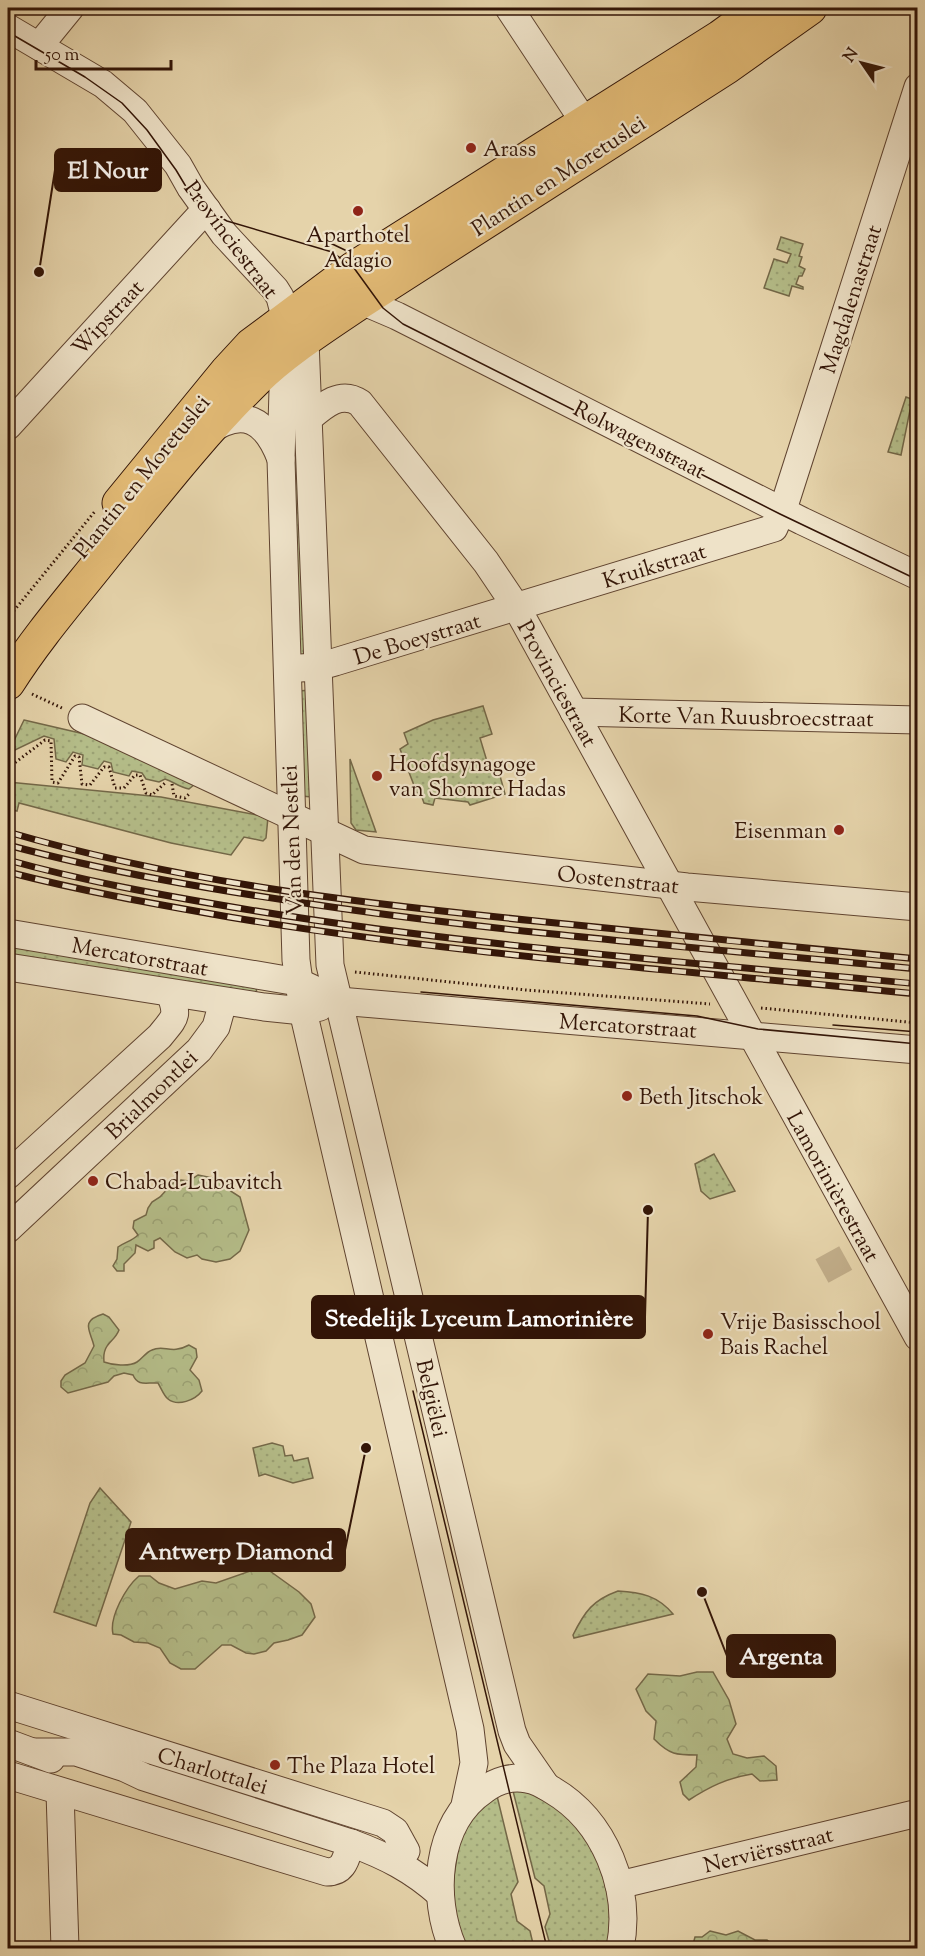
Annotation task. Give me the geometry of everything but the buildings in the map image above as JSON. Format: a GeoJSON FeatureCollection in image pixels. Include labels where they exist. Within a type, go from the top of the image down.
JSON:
{"type":"FeatureCollection","features":[{"type":"Feature","properties":{"kind":"main road","name":"Plantin en Moretuslei"},"geometry":{"type":"LineString","coordinates":[[14,656],[354,267],[744,22],[810,8]]}},
{"type":"Feature","properties":{"kind":"main road","name":"Plantin en Moretuslei"},"geometry":{"type":"LineString","coordinates":[[14,656],[227,371],[251,345],[291,340],[362,302],[744,22]]}},
{"type":"Feature","properties":{"kind":"street"},"geometry":{"type":"LineString","coordinates":[[39,46],[70,8]]}},
{"type":"Feature","properties":{"kind":"street"},"geometry":{"type":"LineString","coordinates":[[509,8],[585,123]]}},
{"type":"Feature","properties":{"kind":"street","name":"Provinciestraat"},"geometry":{"type":"LineString","coordinates":[[8,30],[103,84],[135,111],[178,165],[191,188],[225,234],[280,297],[291,340]]}},
{"type":"Feature","properties":{"kind":"street","name":"Magdalenastraat"},"geometry":{"type":"LineString","coordinates":[[781,511],[918,87]]}},
{"type":"Feature","properties":{"kind":"street","name":"Wipstraat"},"geometry":{"type":"LineString","coordinates":[[8,426],[207,210]]}},
{"type":"Feature","properties":{"kind":"street","name":"Rolwagenstraat"},"geometry":{"type":"LineString","coordinates":[[362,302],[397,316],[781,511],[918,576]]}},
{"type":"Feature","properties":{"kind":"street","name":"Van den Nestlei"},"geometry":{"type":"LineString","coordinates":[[291,340],[309,418],[330,965],[339,1001]]}},
{"type":"Feature","properties":{"kind":"street","name":"Van den Nestlei"},"geometry":{"type":"LineString","coordinates":[[291,340],[283,390],[281,459],[286,669],[282,813],[298,982],[303,1011]]}},
{"type":"Feature","properties":{"kind":"street","name":"Provinciestraat"},"geometry":{"type":"LineString","coordinates":[[309,418],[320,408],[338,398],[353,398],[360,403],[486,562],[517,608],[752,1034]]}},
{"type":"Feature","properties":{"kind":"street"},"geometry":{"type":"LineString","coordinates":[[207,433],[225,422],[245,418],[267,430],[274,440],[281,459]]}},
{"type":"Feature","properties":{"kind":"street","name":"Kruikstraat"},"geometry":{"type":"LineString","coordinates":[[517,608],[774,528],[781,511]]}},
{"type":"Feature","properties":{"kind":"street","name":"De Boeystraat"},"geometry":{"type":"LineString","coordinates":[[317,668],[517,608]]}},
{"type":"Feature","properties":{"kind":"street"},"geometry":{"type":"LineString","coordinates":[[286,669],[317,668]]}},
{"type":"Feature","properties":{"kind":"street","name":"Korte Van Ruusbroecstraat"},"geometry":{"type":"LineString","coordinates":[[574,712],[918,720]]}},
{"type":"Feature","properties":{"kind":"street","name":"Oostenstraat"},"geometry":{"type":"LineString","coordinates":[[82,718],[364,850],[669,885],[918,907]]}},
{"type":"Feature","properties":{"kind":"street","name":"Mercatorstraat"},"geometry":{"type":"LineString","coordinates":[[8,933],[298,982],[339,1001]]}},
{"type":"Feature","properties":{"kind":"street","name":"Mercatorstraat"},"geometry":{"type":"LineString","coordinates":[[8,967],[223,1002],[303,1011],[339,1001],[752,1034],[918,1050]]}},
{"type":"Feature","properties":{"kind":"street","name":"Brialmontlei"},"geometry":{"type":"LineString","coordinates":[[8,1175],[160,1036],[173,1019],[176,1009],[170,993]]}},
{"type":"Feature","properties":{"kind":"street","name":"Belgiëlei"},"geometry":{"type":"LineString","coordinates":[[339,1001],[512,1731],[517,1744],[546,1786]]}},
{"type":"Feature","properties":{"kind":"street","name":"Brialmontlei"},"geometry":{"type":"LineString","coordinates":[[8,1229],[199,1050],[216,1027],[223,1002]]}},
{"type":"Feature","properties":{"kind":"street","name":"Belgiëlei"},"geometry":{"type":"LineString","coordinates":[[303,1011],[470,1729],[474,1763],[465,1805],[450,1830],[444,1850],[440,1894],[443,1916],[453,1948]]}},
{"type":"Feature","properties":{"kind":"street","name":"Lamorinièrestraat"},"geometry":{"type":"LineString","coordinates":[[752,1034],[861,1250],[918,1337]]}},
{"type":"Feature","properties":{"kind":"street"},"geometry":{"type":"LineString","coordinates":[[38,1148],[64,1177]]}},
{"type":"Feature","properties":{"kind":"street","name":"Charlottalei"},"geometry":{"type":"LineString","coordinates":[[8,1705],[383,1823],[395,1831],[406,1851]]}},
{"type":"Feature","properties":{"kind":"street","name":"Charlottalei"},"geometry":{"type":"LineString","coordinates":[[8,1743],[35,1752],[76,1752],[125,1768],[144,1777],[362,1847],[407,1867],[440,1894]]}},
{"type":"Feature","properties":{"kind":"street"},"geometry":{"type":"LineString","coordinates":[[8,1775],[327,1872],[339,1870],[362,1847]]}},
{"type":"Feature","properties":{"kind":"street","name":"Belgiëlei"},"geometry":{"type":"LineString","coordinates":[[465,1805],[488,1787],[507,1780],[527,1779],[546,1786],[575,1806],[604,1845],[614,1866],[620,1885],[623,1912],[620,1948]]}},
{"type":"Feature","properties":{"kind":"street"},"geometry":{"type":"LineString","coordinates":[[60,1792],[64,1948]]}},
{"type":"Feature","properties":{"kind":"street","name":"Nerviërsstraat"},"geometry":{"type":"LineString","coordinates":[[620,1885],[918,1813]]}},
{"type":"Feature","properties":{"kind":"street","name":"Charlottalei"},"geometry":{"type":"LineString","coordinates":[[362,1847],[394,1853],[406,1851],[429,1843],[450,1830]]}},
{"type":"Feature","properties":{"kind":"path"},"geometry":{"type":"LineString","coordinates":[[913,399],[911,405],[918,407]]}},
{"type":"Feature","properties":{"kind":"path"},"geometry":{"type":"LineString","coordinates":[[8,618],[14,656],[82,718]]}},
{"type":"Feature","properties":{"kind":"path"},"geometry":{"type":"LineString","coordinates":[[8,741],[10,731]]}},
{"type":"Feature","properties":{"kind":"path"},"geometry":{"type":"LineString","coordinates":[[8,768],[45,740],[51,741],[52,782],[58,783],[75,756],[79,757],[82,784],[90,785],[104,767],[109,768],[115,788],[124,788],[135,775],[140,775],[146,793],[152,795],[165,783],[171,784],[174,796],[185,798],[197,787]]}},
{"type":"Feature","properties":{"kind":"path"},"geometry":{"type":"LineString","coordinates":[[349,972],[526,990],[918,1023]]}},
{"type":"Feature","properties":{"kind":"green space"},"geometry":{"type":"Polygon","coordinates":[[[781,237],[803,244],[799,266],[805,269],[796,284],[803,289],[792,286],[789,296],[764,288],[774,259],[787,263],[791,254],[777,249],[781,237]]]}},
{"type":"Feature","properties":{"kind":"green space"},"geometry":{"type":"Polygon","coordinates":[[[297,388],[308,656],[296,656],[288,390],[297,388]]]}},
{"type":"Feature","properties":{"kind":"green space"},"geometry":{"type":"Polygon","coordinates":[[[906,397],[917,401],[917,411],[910,410],[901,455],[888,452],[906,397]]]}},
{"type":"Feature","properties":{"kind":"green space"},"geometry":{"type":"Polygon","coordinates":[[[311,690],[312,797],[301,796],[299,691],[311,690]]]}},
{"type":"Feature","properties":{"kind":"green space"},"geometry":{"type":"Polygon","coordinates":[[[483,706],[492,734],[480,738],[489,768],[497,765],[505,794],[470,805],[468,802],[435,798],[433,805],[424,803],[420,792],[417,793],[400,749],[408,744],[404,733],[433,720],[483,706]]]}},
{"type":"Feature","properties":{"kind":"green space"},"geometry":{"type":"Polygon","coordinates":[[[24,720],[93,736],[195,784],[189,789],[165,779],[159,782],[146,779],[142,773],[132,771],[129,776],[113,772],[111,763],[104,761],[98,769],[82,765],[83,755],[73,752],[66,762],[56,759],[54,739],[44,736],[15,750],[10,749],[24,720]]]}},
{"type":"Feature","properties":{"kind":"green space"},"geometry":{"type":"Polygon","coordinates":[[[350,759],[376,832],[356,830],[351,823],[350,759]]]}},
{"type":"Feature","properties":{"kind":"green space"},"geometry":{"type":"Polygon","coordinates":[[[8,782],[161,797],[268,817],[266,838],[263,841],[244,837],[231,855],[171,843],[19,803],[17,811],[8,809],[8,782]]]}},
{"type":"Feature","properties":{"kind":"green space"},"geometry":{"type":"Polygon","coordinates":[[[8,943],[256,985],[257,998],[8,959],[8,943]]]}},
{"type":"Feature","properties":{"kind":"green space"},"geometry":{"type":"Polygon","coordinates":[[[714,1154],[735,1191],[710,1199],[701,1191],[695,1164],[714,1154]]]}},
{"type":"Feature","properties":{"kind":"green space"},"geometry":{"type":"Polygon","coordinates":[[[198,1175],[222,1180],[226,1188],[240,1197],[249,1230],[240,1251],[230,1259],[216,1262],[202,1259],[197,1255],[187,1258],[175,1252],[160,1238],[154,1241],[154,1248],[148,1251],[136,1245],[135,1253],[124,1264],[124,1271],[117,1271],[113,1266],[117,1259],[118,1247],[138,1235],[133,1228],[134,1221],[146,1215],[152,1202],[173,1183],[181,1180],[189,1181],[198,1175]]]}},
{"type":"Feature","properties":{"kind":"green space"},"geometry":{"type":"Polygon","coordinates":[[[103,1314],[109,1317],[119,1330],[105,1351],[104,1362],[130,1365],[156,1348],[177,1349],[189,1345],[196,1349],[197,1357],[190,1370],[199,1380],[202,1391],[191,1400],[172,1401],[167,1398],[158,1383],[140,1383],[133,1375],[124,1373],[114,1376],[108,1382],[68,1393],[61,1387],[61,1381],[65,1375],[85,1363],[94,1346],[88,1327],[89,1323],[103,1314]]]}},
{"type":"Feature","properties":{"kind":"green space"},"geometry":{"type":"Polygon","coordinates":[[[272,1443],[283,1446],[285,1456],[292,1455],[294,1461],[308,1458],[313,1478],[293,1483],[265,1474],[259,1476],[253,1448],[272,1443]]]}},
{"type":"Feature","properties":{"kind":"green space"},"geometry":{"type":"Polygon","coordinates":[[[100,1488],[131,1522],[96,1626],[54,1612],[90,1503],[100,1488]]]}},
{"type":"Feature","properties":{"kind":"green space"},"geometry":{"type":"Polygon","coordinates":[[[256,1569],[267,1569],[299,1592],[311,1604],[315,1617],[302,1635],[274,1643],[266,1651],[254,1654],[246,1653],[231,1645],[222,1645],[195,1669],[181,1669],[170,1663],[160,1648],[113,1634],[112,1627],[116,1611],[129,1587],[139,1576],[150,1576],[159,1583],[175,1589],[202,1581],[216,1583],[256,1569]]]}},
{"type":"Feature","properties":{"kind":"green space"},"geometry":{"type":"Polygon","coordinates":[[[618,1591],[648,1596],[661,1603],[673,1614],[574,1638],[577,1627],[591,1607],[602,1598],[618,1591]]]}},
{"type":"Feature","properties":{"kind":"green space"},"geometry":{"type":"Polygon","coordinates":[[[697,1672],[713,1672],[729,1700],[736,1724],[727,1739],[733,1754],[747,1758],[764,1756],[776,1766],[777,1780],[760,1781],[752,1774],[719,1784],[689,1800],[683,1794],[680,1782],[696,1767],[697,1755],[674,1753],[654,1739],[656,1721],[646,1711],[636,1689],[648,1674],[680,1676],[697,1672]]]}},
{"type":"Feature","properties":{"kind":"green space"},"geometry":{"type":"Polygon","coordinates":[[[529,1790],[569,1816],[595,1852],[611,1903],[608,1948],[551,1948],[545,1927],[550,1914],[544,1886],[535,1878],[513,1791],[529,1790]]]}},
{"type":"Feature","properties":{"kind":"green space"},"geometry":{"type":"Polygon","coordinates":[[[497,1796],[518,1882],[511,1894],[517,1921],[530,1931],[534,1948],[464,1948],[454,1923],[452,1889],[459,1844],[470,1816],[497,1796]]]}},
{"type":"Feature","properties":{"kind":"green space"},"geometry":{"type":"Polygon","coordinates":[[[710,1931],[726,1935],[738,1931],[755,1940],[767,1940],[776,1948],[692,1948],[695,1937],[702,1937],[710,1931]]]}},
{"type":"Feature","properties":{"kind":"tunnel"},"geometry":{"type":"LineString","coordinates":[[822,1271],[853,1254]]}},
{"type":"Feature","properties":{"kind":"tram line"},"geometry":{"type":"LineString","coordinates":[[8,32],[85,77],[122,103],[147,130],[191,195],[207,210],[227,221],[332,252],[354,268],[383,308],[403,324],[780,514],[918,580]]}},
{"type":"Feature","properties":{"kind":"tram line"},"geometry":{"type":"LineString","coordinates":[[326,241],[347,251],[361,264]]}},
{"type":"Feature","properties":{"kind":"tram line"},"geometry":{"type":"LineString","coordinates":[[421,992],[697,1016],[758,1029],[918,1044]]}},
{"type":"Feature","properties":{"kind":"tram line"},"geometry":{"type":"LineString","coordinates":[[833,1025],[918,1032]]}},
{"type":"Feature","properties":{"kind":"tram line"},"geometry":{"type":"LineString","coordinates":[[413,1391],[547,1948]]}},
{"type":"Feature","properties":{"kind":"railway"},"geometry":{"type":"LineString","coordinates":[[8,832],[138,864],[203,877],[336,898],[469,914],[918,959]]}},
{"type":"Feature","properties":{"kind":"railway"},"geometry":{"type":"LineString","coordinates":[[8,845],[83,864],[158,879],[386,915],[614,940],[918,969]]}},
{"type":"Feature","properties":{"kind":"railway"},"geometry":{"type":"LineString","coordinates":[[8,860],[151,893],[407,933],[577,952],[918,984]]}},
{"type":"Feature","properties":{"kind":"railway"},"geometry":{"type":"LineString","coordinates":[[8,872],[90,891],[201,912],[400,942],[918,994]]}},
{"type":"Feature","properties":{"kind":"place","name":"Arass"},"geometry":{"type":"Point","coordinates":[471,148]}},
{"type":"Feature","properties":{"kind":"place","name":"Aparthotel Adagio"},"geometry":{"type":"Point","coordinates":[358,211]}},
{"type":"Feature","properties":{"kind":"place","name":"El Nour"},"geometry":{"type":"Point","coordinates":[39,272]}},
{"type":"Feature","properties":{"kind":"place","name":"Hoofdsynagoge van Shomre Hadas"},"geometry":{"type":"Point","coordinates":[377,776]}},
{"type":"Feature","properties":{"kind":"place","name":"Eisenman"},"geometry":{"type":"Point","coordinates":[839,830]}},
{"type":"Feature","properties":{"kind":"place","name":"Beth Jitschok"},"geometry":{"type":"Point","coordinates":[627,1096]}},
{"type":"Feature","properties":{"kind":"place","name":"Chabad-Lubavitch"},"geometry":{"type":"Point","coordinates":[93,1181]}},
{"type":"Feature","properties":{"kind":"place","name":"Stedelijk Lyceum Lamorinière"},"geometry":{"type":"Point","coordinates":[648,1210]}},
{"type":"Feature","properties":{"kind":"place","name":"Vrije Basisschool Bais Rachel"},"geometry":{"type":"Point","coordinates":[708,1334]}},
{"type":"Feature","properties":{"kind":"place","name":"Antwerp Diamond"},"geometry":{"type":"Point","coordinates":[366,1448]}},
{"type":"Feature","properties":{"kind":"place","name":"Argenta"},"geometry":{"type":"Point","coordinates":[702,1592]}},
{"type":"Feature","properties":{"kind":"place","name":"The Plaza Hotel"},"geometry":{"type":"Point","coordinates":[275,1765]}}]}
